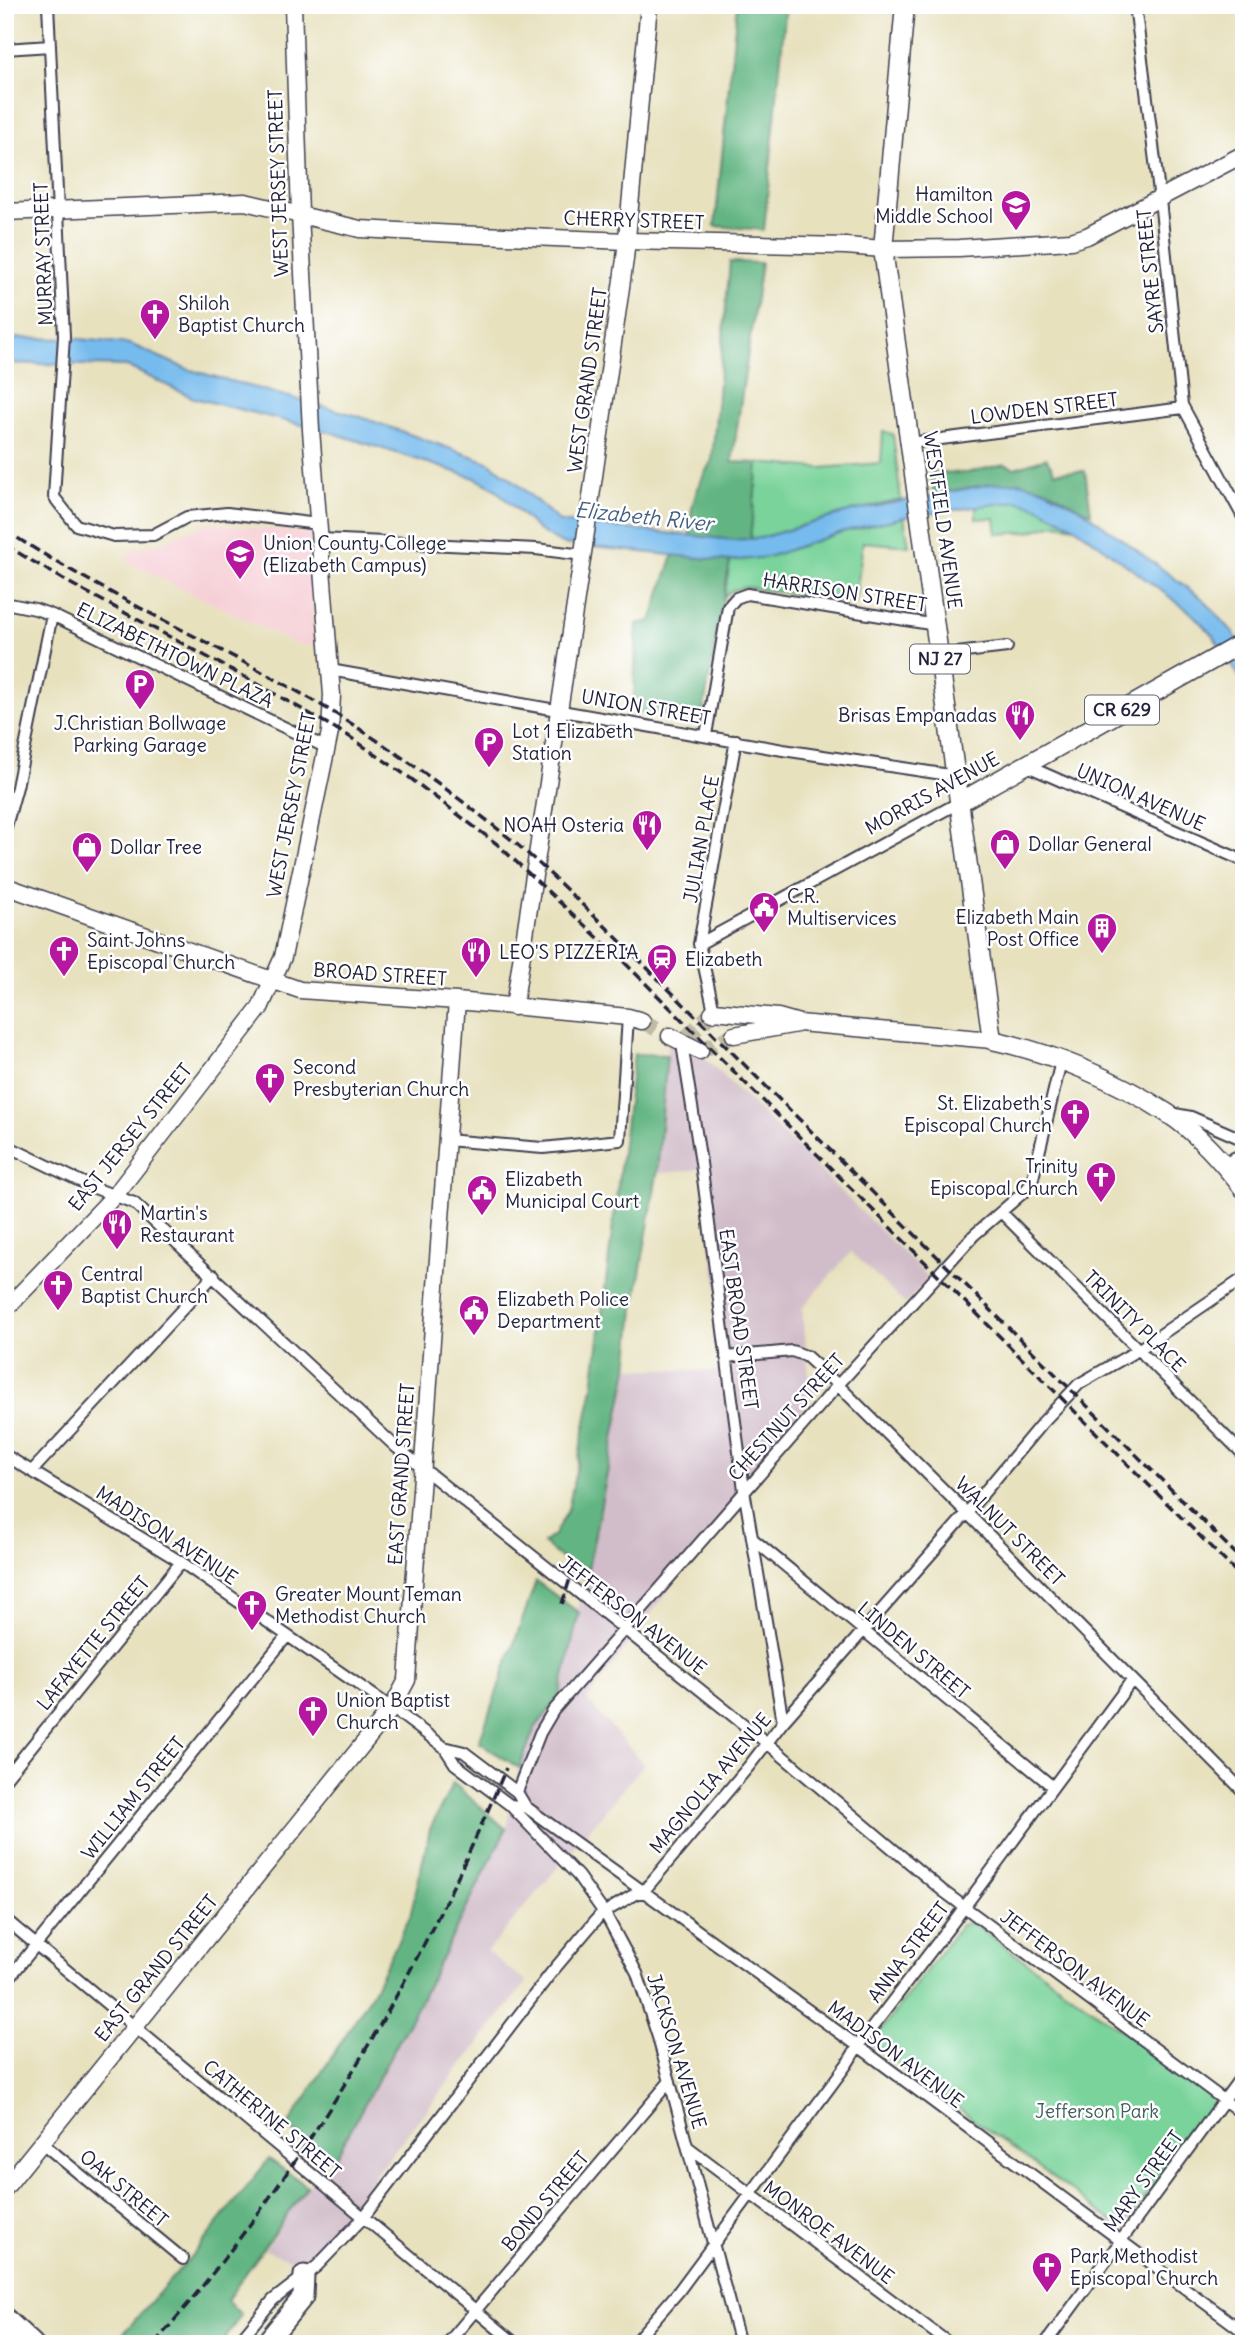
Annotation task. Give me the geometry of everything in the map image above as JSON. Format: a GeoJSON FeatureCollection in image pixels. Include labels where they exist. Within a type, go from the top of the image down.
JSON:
{"type":"FeatureCollection","features":[{"type":"Feature","properties":{"kind":"highway"},"geometry":{"type":"LineString","coordinates":[[265,2344],[303,2297],[304,2274]]}},
{"type":"Feature","properties":{"kind":"highway"},"geometry":{"type":"LineString","coordinates":[[5,2318],[33,2344]]}},
{"type":"Feature","properties":{"kind":"main road","name":"WESTFIELD AVENUE"},"geometry":{"type":"LineString","coordinates":[[905,5],[883,249],[992,1040]]}},
{"type":"Feature","properties":{"kind":"main road","name":"MORRIS AVENUE"},"geometry":{"type":"LineString","coordinates":[[960,802],[1244,642]]}},
{"type":"Feature","properties":{"kind":"main road"},"geometry":{"type":"LineString","coordinates":[[992,1040],[1017,1045],[1097,1076],[1168,1114],[1208,1148],[1244,1189]]}},
{"type":"Feature","properties":{"kind":"street","name":"MURRAY STREET"},"geometry":{"type":"LineString","coordinates":[[48,5],[64,336],[54,497],[76,524],[114,536],[153,535],[187,517],[227,513],[319,532]]}},
{"type":"Feature","properties":{"kind":"street","name":"WEST JERSEY STREET"},"geometry":{"type":"LineString","coordinates":[[273,981],[283,957],[330,732],[330,670],[309,400],[293,5]]}},
{"type":"Feature","properties":{"kind":"street","name":"WEST GRAND STREET"},"geometry":{"type":"LineString","coordinates":[[514,1007],[560,711],[627,241],[649,5]]}},
{"type":"Feature","properties":{"kind":"street","name":"SAYRE STREET"},"geometry":{"type":"LineString","coordinates":[[1135,5],[1183,408],[1244,519]]}},
{"type":"Feature","properties":{"kind":"street"},"geometry":{"type":"LineString","coordinates":[[5,48],[50,46]]}},
{"type":"Feature","properties":{"kind":"street","name":"CHERRY STREET"},"geometry":{"type":"LineString","coordinates":[[5,212],[245,202],[360,229],[627,241],[883,249],[958,248],[1070,241],[1107,227],[1244,154]]}},
{"type":"Feature","properties":{"kind":"street","name":"LOWDEN STREET"},"geometry":{"type":"LineString","coordinates":[[910,443],[1183,408]]}},
{"type":"Feature","properties":{"kind":"street"},"geometry":{"type":"LineString","coordinates":[[319,532],[536,550],[583,550]]}},
{"type":"Feature","properties":{"kind":"street","name":"HARRISON STREET"},"geometry":{"type":"LineString","coordinates":[[706,735],[728,607],[736,598],[747,594],[936,625]]}},
{"type":"Feature","properties":{"kind":"street","name":"ELIZABETHTOWN PLAZA"},"geometry":{"type":"LineString","coordinates":[[5,603],[35,608],[52,615],[327,748]]}},
{"type":"Feature","properties":{"kind":"street"},"geometry":{"type":"LineString","coordinates":[[5,830],[17,787],[52,615]]}},
{"type":"Feature","properties":{"kind":"street"},"geometry":{"type":"LineString","coordinates":[[940,655],[1007,647]]}},
{"type":"Feature","properties":{"kind":"street","name":"UNION STREET"},"geometry":{"type":"LineString","coordinates":[[330,670],[783,750],[956,776]]}},
{"type":"Feature","properties":{"kind":"street","name":"JULIAN PLACE"},"geometry":{"type":"LineString","coordinates":[[699,944],[736,740]]}},
{"type":"Feature","properties":{"kind":"street","name":"UNION AVENUE"},"geometry":{"type":"LineString","coordinates":[[1025,765],[1244,861]]}},
{"type":"Feature","properties":{"kind":"street","name":"MORRIS AVENUE"},"geometry":{"type":"LineString","coordinates":[[699,944],[960,802]]}},
{"type":"Feature","properties":{"kind":"street","name":"BROAD STREET"},"geometry":{"type":"LineString","coordinates":[[5,886],[300,990],[457,1001],[635,1019]]}},
{"type":"Feature","properties":{"kind":"street"},"geometry":{"type":"LineString","coordinates":[[699,944],[713,1012],[778,1017],[799,1023],[992,1040]]}},
{"type":"Feature","properties":{"kind":"street","name":"EAST JERSEY STREET"},"geometry":{"type":"LineString","coordinates":[[5,1310],[116,1194],[260,1008],[273,981]]}},
{"type":"Feature","properties":{"kind":"street","name":"EAST GRAND STREET"},"geometry":{"type":"LineString","coordinates":[[5,2188],[392,1708],[407,1680],[457,1001]]}},
{"type":"Feature","properties":{"kind":"street"},"geometry":{"type":"LineString","coordinates":[[446,1140],[543,1148],[620,1140],[635,1019]]}},
{"type":"Feature","properties":{"kind":"street"},"geometry":{"type":"LineString","coordinates":[[734,1035],[799,1023]]}},
{"type":"Feature","properties":{"kind":"street"},"geometry":{"type":"LineString","coordinates":[[679,1039],[700,1051]]}},
{"type":"Feature","properties":{"kind":"street","name":"EAST BROAD STREET"},"geometry":{"type":"LineString","coordinates":[[679,1039],[701,1163],[744,1490],[783,1722]]}},
{"type":"Feature","properties":{"kind":"street","name":"CHESTNUT STREET"},"geometry":{"type":"LineString","coordinates":[[517,1792],[540,1733],[553,1711],[838,1385],[974,1235],[1032,1182],[1061,1061]]}},
{"type":"Feature","properties":{"kind":"street"},"geometry":{"type":"LineString","coordinates":[[1168,1114],[1191,1117],[1244,1140]]}},
{"type":"Feature","properties":{"kind":"street","name":"JEFFERSON AVENUE"},"geometry":{"type":"LineString","coordinates":[[5,1145],[92,1187],[116,1194],[144,1210],[368,1423],[422,1468],[767,1743],[964,1907],[1244,2115]]}},
{"type":"Feature","properties":{"kind":"street"},"geometry":{"type":"LineString","coordinates":[[1225,1167],[1234,1158],[1244,1154]]}},
{"type":"Feature","properties":{"kind":"street","name":"TRINITY PLACE"},"geometry":{"type":"LineString","coordinates":[[1001,1212],[1244,1455]]}},
{"type":"Feature","properties":{"kind":"street"},"geometry":{"type":"LineString","coordinates":[[32,1471],[214,1275]]}},
{"type":"Feature","properties":{"kind":"street","name":"MAGNOLIA AVENUE"},"geometry":{"type":"LineString","coordinates":[[237,2344],[273,2300],[317,2266],[363,2218],[551,1973],[604,1913],[643,1892],[783,1722],[1079,1384],[1138,1350],[1244,1278]]}},
{"type":"Feature","properties":{"kind":"street","name":"WALNUT STREET"},"geometry":{"type":"LineString","coordinates":[[726,1357],[799,1352],[838,1385],[1244,1792]]}},
{"type":"Feature","properties":{"kind":"street","name":"MADISON AVENUE"},"geometry":{"type":"LineString","coordinates":[[5,1455],[181,1562],[392,1708],[444,1747],[455,1764],[510,1805],[526,1807]]}},
{"type":"Feature","properties":{"kind":"street","name":"LINDEN STREET"},"geometry":{"type":"LineString","coordinates":[[754,1540],[1053,1787]]}},
{"type":"Feature","properties":{"kind":"street","name":"LAFAYETTE STREET"},"geometry":{"type":"LineString","coordinates":[[5,1779],[181,1562]]}},
{"type":"Feature","properties":{"kind":"street","name":"WILLIAM STREET"},"geometry":{"type":"LineString","coordinates":[[5,1983],[287,1636]]}},
{"type":"Feature","properties":{"kind":"street","name":"ANNA STREET"},"geometry":{"type":"LineString","coordinates":[[633,2344],[678,2292],[1132,1680]]}},
{"type":"Feature","properties":{"kind":"street","name":"MADISON AVENUE"},"geometry":{"type":"LineString","coordinates":[[444,1747],[464,1752],[517,1792],[526,1807],[858,2046],[1244,2332]]}},
{"type":"Feature","properties":{"kind":"street","name":"JACKSON AVENUE"},"geometry":{"type":"LineString","coordinates":[[510,1805],[578,1876],[604,1913],[637,1973],[659,2037],[740,2344]]}},
{"type":"Feature","properties":{"kind":"street","name":"CATHERINE STREET"},"geometry":{"type":"LineString","coordinates":[[5,1919],[516,2344]]}},
{"type":"Feature","properties":{"kind":"street","name":"MARY STREET"},"geometry":{"type":"LineString","coordinates":[[1045,2344],[1244,2073]]}},
{"type":"Feature","properties":{"kind":"street","name":"BOND STREET"},"geometry":{"type":"LineString","coordinates":[[447,2344],[670,2081]]}},
{"type":"Feature","properties":{"kind":"street","name":"OAK STREET"},"geometry":{"type":"LineString","coordinates":[[42,2143],[183,2259]]}},
{"type":"Feature","properties":{"kind":"street","name":"MONROE AVENUE"},"geometry":{"type":"LineString","coordinates":[[688,2147],[950,2344]]}},
{"type":"Feature","properties":{"kind":"shaded area","name":"Union County College (Elizabeth Campus)"},"geometry":{"type":"Polygon","coordinates":[[[207,523],[310,533],[314,645],[294,643],[125,561],[130,551],[157,544],[207,523]]]}},
{"type":"Feature","properties":{"kind":"shaded area"},"geometry":{"type":"Polygon","coordinates":[[[668,1041],[690,1043],[928,1277],[905,1304],[851,1252],[802,1308],[809,1376],[820,1385],[587,1700],[644,1764],[487,1952],[527,1982],[319,2246],[299,2263],[265,2250],[307,2186],[334,2160],[415,2011],[506,1829],[519,1768],[535,1728],[559,1698],[628,1368],[729,1372],[700,1169],[657,1174],[668,1041]]]}},
{"type":"Feature","properties":{"kind":"green space"},"geometry":{"type":"Polygon","coordinates":[[[737,5],[786,5],[764,230],[715,226],[737,5]]]}},
{"type":"Feature","properties":{"kind":"green space"},"geometry":{"type":"Polygon","coordinates":[[[730,262],[761,263],[732,462],[758,463],[750,539],[733,540],[690,535],[695,496],[712,460],[730,262]]]}},
{"type":"Feature","properties":{"kind":"green space"},"geometry":{"type":"Polygon","coordinates":[[[883,432],[893,434],[901,500],[750,539],[758,463],[821,468],[881,463],[883,432]]]}},
{"type":"Feature","properties":{"kind":"green space"},"geometry":{"type":"Polygon","coordinates":[[[1046,458],[1055,472],[1085,471],[1091,513],[1042,488],[1015,483],[934,494],[930,472],[966,473],[1004,464],[1015,468],[1046,458]]]}},
{"type":"Feature","properties":{"kind":"green space"},"geometry":{"type":"Polygon","coordinates":[[[1017,501],[1038,507],[1075,527],[1055,524],[1029,532],[997,534],[995,518],[976,519],[976,506],[1017,501]]]}},
{"type":"Feature","properties":{"kind":"green space"},"geometry":{"type":"Polygon","coordinates":[[[904,517],[909,546],[863,542],[855,603],[746,587],[733,590],[724,597],[730,561],[768,557],[842,532],[904,517]]]}},
{"type":"Feature","properties":{"kind":"green space"},"geometry":{"type":"Polygon","coordinates":[[[673,555],[730,561],[702,718],[633,712],[637,624],[651,621],[673,555]]]}},
{"type":"Feature","properties":{"kind":"green space"},"geometry":{"type":"Polygon","coordinates":[[[634,1054],[667,1055],[657,1174],[634,1309],[628,1368],[586,1579],[543,1543],[554,1535],[568,1510],[593,1387],[634,1054]]]}},
{"type":"Feature","properties":{"kind":"green space"},"geometry":{"type":"Polygon","coordinates":[[[536,1581],[579,1613],[559,1698],[535,1728],[519,1768],[479,1742],[536,1581]]]}},
{"type":"Feature","properties":{"kind":"green space"},"geometry":{"type":"Polygon","coordinates":[[[453,1783],[506,1829],[415,2011],[334,2160],[287,2127],[371,1995],[410,1917],[430,1829],[453,1783]]]}},
{"type":"Feature","properties":{"kind":"green space","name":"Jefferson Park"},"geometry":{"type":"Polygon","coordinates":[[[971,1922],[1214,2097],[1216,2102],[1127,2222],[1119,2226],[876,2048],[873,2041],[961,1925],[971,1922]]]}},
{"type":"Feature","properties":{"kind":"green space"},"geometry":{"type":"Polygon","coordinates":[[[269,2159],[307,2186],[227,2300],[241,2315],[221,2344],[114,2344],[200,2246],[269,2159]]]}},
{"type":"Feature","properties":{"kind":"water"},"geometry":{"type":"Polygon","coordinates":[[[5,338],[79,339],[130,344],[187,369],[358,416],[488,462],[512,479],[560,522],[733,540],[761,538],[852,511],[991,484],[1020,482],[1044,489],[1081,509],[1204,600],[1244,649],[1244,684],[1212,634],[1190,612],[1075,527],[1038,507],[1017,501],[904,517],[842,532],[768,557],[730,561],[562,544],[538,530],[494,488],[475,478],[330,432],[194,398],[126,366],[5,363],[5,338]]]}},
{"type":"Feature","properties":{"kind":"tunnel"},"geometry":{"type":"LineString","coordinates":[[686,1038],[712,1013]]}},
{"type":"Feature","properties":{"kind":"tunnel"},"geometry":{"type":"LineString","coordinates":[[642,1021],[670,1036]]}},
{"type":"Feature","properties":{"kind":"tunnel"},"geometry":{"type":"LineString","coordinates":[[700,1051],[734,1035]]}},
{"type":"Feature","properties":{"kind":"railway"},"geometry":{"type":"LineString","coordinates":[[5,530],[82,577],[321,705],[437,782],[516,844],[605,926],[1244,1562]]}},
{"type":"Feature","properties":{"kind":"railway"},"geometry":{"type":"LineString","coordinates":[[5,545],[347,735],[410,778],[497,844],[622,960],[1244,1580]]}},
{"type":"Feature","properties":{"kind":"railway"},"geometry":{"type":"LineString","coordinates":[[562,1604],[573,1569]]}},
{"type":"Feature","properties":{"kind":"railway"},"geometry":{"type":"LineString","coordinates":[[154,2344],[260,2211],[353,2070],[396,1997],[435,1922],[506,1768]]}},
{"type":"Feature","properties":{"kind":"place","name":"Hamilton Middle School"},"geometry":{"type":"Point","coordinates":[1016,232]}},
{"type":"Feature","properties":{"kind":"place","name":"Shiloh Baptist Church"},"geometry":{"type":"Point","coordinates":[155,341]}},
{"type":"Feature","properties":{"kind":"place","name":"Union County College (Elizabeth Campus)"},"geometry":{"type":"Point","coordinates":[240,581]}},
{"type":"Feature","properties":{"kind":"place","name":"J.Christian Bollwage Parking Garage"},"geometry":{"type":"Point","coordinates":[140,711]}},
{"type":"Feature","properties":{"kind":"place","name":"Brisas Empanadas"},"geometry":{"type":"Point","coordinates":[1020,742]}},
{"type":"Feature","properties":{"kind":"place","name":"Lot 1 Elizabeth Station"},"geometry":{"type":"Point","coordinates":[489,769]}},
{"type":"Feature","properties":{"kind":"place","name":"NOAH Osteria"},"geometry":{"type":"Point","coordinates":[647,852]}},
{"type":"Feature","properties":{"kind":"place","name":"Dollar General"},"geometry":{"type":"Point","coordinates":[1005,871]}},
{"type":"Feature","properties":{"kind":"place","name":"Dollar Tree"},"geometry":{"type":"Point","coordinates":[87,874]}},
{"type":"Feature","properties":{"kind":"place","name":"C.R. Multiservices"},"geometry":{"type":"Point","coordinates":[764,934]}},
{"type":"Feature","properties":{"kind":"place","name":"Elizabeth Main Post Office"},"geometry":{"type":"Point","coordinates":[1102,955]}},
{"type":"Feature","properties":{"kind":"place","name":"Saint Johns Episcopal Church"},"geometry":{"type":"Point","coordinates":[64,978]}},
{"type":"Feature","properties":{"kind":"place","name":"LEO'S PIZZERIA"},"geometry":{"type":"Point","coordinates":[476,979]}},
{"type":"Feature","properties":{"kind":"place","name":"Elizabeth"},"geometry":{"type":"Point","coordinates":[662,986]}},
{"type":"Feature","properties":{"kind":"place","name":"Second Presbyterian Church"},"geometry":{"type":"Point","coordinates":[270,1105]}},
{"type":"Feature","properties":{"kind":"place","name":"St. Elizabeth's Episcopal Church"},"geometry":{"type":"Point","coordinates":[1075,1141]}},
{"type":"Feature","properties":{"kind":"place","name":"Trinity Episcopal Church"},"geometry":{"type":"Point","coordinates":[1101,1204]}},
{"type":"Feature","properties":{"kind":"place","name":"Elizabeth Municipal Court"},"geometry":{"type":"Point","coordinates":[482,1217]}},
{"type":"Feature","properties":{"kind":"place","name":"Martin's Restaurant"},"geometry":{"type":"Point","coordinates":[117,1251]}},
{"type":"Feature","properties":{"kind":"place","name":"Central Baptist Church"},"geometry":{"type":"Point","coordinates":[58,1312]}},
{"type":"Feature","properties":{"kind":"place","name":"Elizabeth Police Department"},"geometry":{"type":"Point","coordinates":[474,1337]}},
{"type":"Feature","properties":{"kind":"place","name":"Greater Mount Teman Methodist Church"},"geometry":{"type":"Point","coordinates":[252,1632]}},
{"type":"Feature","properties":{"kind":"place","name":"Union Baptist Church"},"geometry":{"type":"Point","coordinates":[313,1738]}},
{"type":"Feature","properties":{"kind":"place","name":"Park Methodist Episcopal Church"},"geometry":{"type":"Point","coordinates":[1047,2294]}},
{"type":"Feature","properties":{"kind":"water label","name":"Elizabeth River"},"geometry":{"type":"Point","coordinates":[644,517]}}]}
